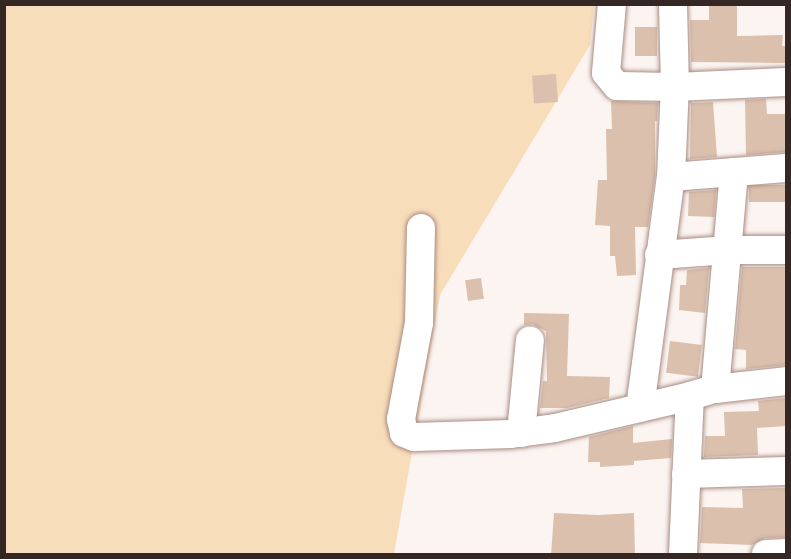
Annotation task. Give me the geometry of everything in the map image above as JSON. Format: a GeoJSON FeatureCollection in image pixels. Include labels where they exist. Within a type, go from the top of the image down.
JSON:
{"type":"FeatureCollection","features":[{"type":"Feature","properties":{"kind":"street"},"geometry":{"type":"LineString","coordinates":[[612,4],[606,73],[610,81],[617,86],[675,87],[786,82]]}},
{"type":"Feature","properties":{"kind":"street"},"geometry":{"type":"LineString","coordinates":[[640,408],[670,177],[675,87],[673,4]]}},
{"type":"Feature","properties":{"kind":"street"},"geometry":{"type":"LineString","coordinates":[[670,177],[786,168]]}},
{"type":"Feature","properties":{"kind":"street"},"geometry":{"type":"LineString","coordinates":[[683,555],[686,474],[729,250],[734,172]]}},
{"type":"Feature","properties":{"kind":"street"},"geometry":{"type":"LineString","coordinates":[[421,228],[419,323],[400,426],[404,433],[414,436],[521,433],[555,428],[703,392],[786,381]]}},
{"type":"Feature","properties":{"kind":"street"},"geometry":{"type":"LineString","coordinates":[[659,255],[729,250],[786,250]]}},
{"type":"Feature","properties":{"kind":"street"},"geometry":{"type":"LineString","coordinates":[[521,433],[530,340]]}},
{"type":"Feature","properties":{"kind":"street"},"geometry":{"type":"LineString","coordinates":[[686,474],[786,471]]}},
{"type":"Feature","properties":{"kind":"street"},"geometry":{"type":"LineString","coordinates":[[766,555],[786,553]]}},
{"type":"Feature","properties":{"kind":"shaded area"},"geometry":{"type":"Polygon","coordinates":[[[4,5],[594,5],[590,45],[440,295],[394,554],[5,554],[4,5]]]}},
{"type":"Feature","properties":{"kind":"building"},"geometry":{"type":"Polygon","coordinates":[[[709,4],[737,4],[737,36],[783,35],[782,46],[786,46],[786,63],[691,62],[690,20],[709,20],[709,4]]]}},
{"type":"Feature","properties":{"kind":"building"},"geometry":{"type":"Polygon","coordinates":[[[635,27],[657,27],[657,56],[635,56],[635,27]]]}},
{"type":"Feature","properties":{"kind":"building"},"geometry":{"type":"Polygon","coordinates":[[[556,74],[558,102],[534,104],[532,76],[556,74]]]}},
{"type":"Feature","properties":{"kind":"building"},"geometry":{"type":"Polygon","coordinates":[[[766,99],[767,114],[786,114],[786,152],[746,155],[745,100],[766,99]]]}},
{"type":"Feature","properties":{"kind":"building"},"geometry":{"type":"Polygon","coordinates":[[[611,101],[658,103],[657,121],[655,121],[655,176],[648,227],[635,227],[636,275],[617,276],[615,256],[610,256],[610,226],[595,225],[598,180],[607,180],[606,129],[612,129],[611,101]]]}},
{"type":"Feature","properties":{"kind":"building"},"geometry":{"type":"Polygon","coordinates":[[[713,102],[717,157],[690,159],[691,103],[713,102]]]}},
{"type":"Feature","properties":{"kind":"building"},"geometry":{"type":"Polygon","coordinates":[[[749,185],[786,185],[786,202],[749,202],[749,185]]]}},
{"type":"Feature","properties":{"kind":"building"},"geometry":{"type":"Polygon","coordinates":[[[716,190],[714,217],[688,216],[689,192],[716,190]]]}},
{"type":"Feature","properties":{"kind":"building"},"geometry":{"type":"Polygon","coordinates":[[[742,267],[786,267],[786,365],[746,369],[746,350],[735,349],[742,267]]]}},
{"type":"Feature","properties":{"kind":"building"},"geometry":{"type":"Polygon","coordinates":[[[709,268],[705,313],[679,310],[680,285],[686,285],[687,270],[709,268]]]}},
{"type":"Feature","properties":{"kind":"building"},"geometry":{"type":"Polygon","coordinates":[[[481,278],[484,299],[468,301],[465,280],[481,278]]]}},
{"type":"Feature","properties":{"kind":"building"},"geometry":{"type":"Polygon","coordinates":[[[524,313],[569,314],[567,376],[610,377],[609,398],[567,408],[540,408],[543,381],[547,381],[546,331],[532,324],[524,325],[524,313]]]}},
{"type":"Feature","properties":{"kind":"building"},"geometry":{"type":"Polygon","coordinates":[[[670,341],[702,345],[698,377],[666,373],[670,341]]]}},
{"type":"Feature","properties":{"kind":"building"},"geometry":{"type":"Polygon","coordinates":[[[786,398],[786,426],[757,428],[758,455],[704,457],[705,436],[725,436],[724,412],[759,411],[758,401],[786,398]]]}},
{"type":"Feature","properties":{"kind":"building"},"geometry":{"type":"Polygon","coordinates":[[[633,426],[633,443],[672,439],[671,458],[634,461],[634,465],[600,467],[600,462],[588,462],[589,437],[633,426]]]}},
{"type":"Feature","properties":{"kind":"building"},"geometry":{"type":"Polygon","coordinates":[[[786,488],[786,537],[765,538],[752,545],[700,543],[702,507],[743,508],[742,489],[786,488]]]}},
{"type":"Feature","properties":{"kind":"building"},"geometry":{"type":"Polygon","coordinates":[[[554,513],[598,515],[634,513],[635,555],[551,555],[554,513]]]}}]}
